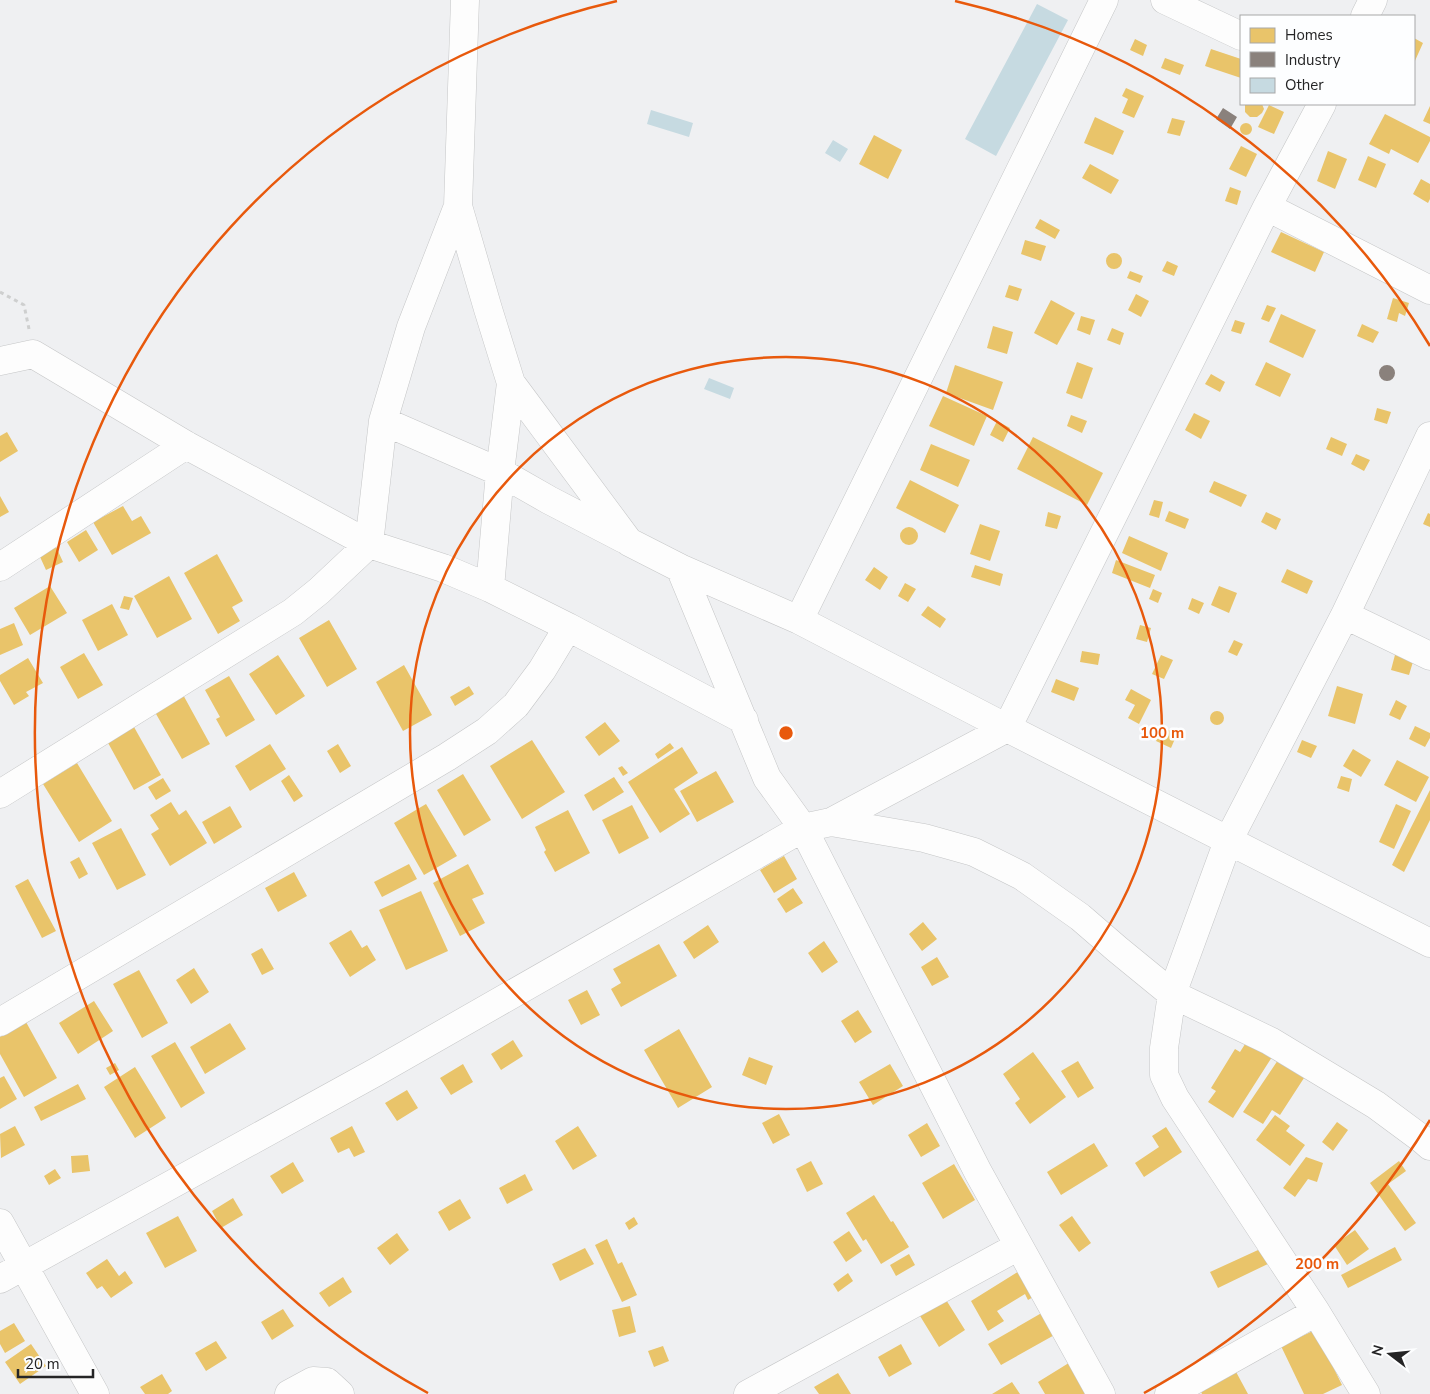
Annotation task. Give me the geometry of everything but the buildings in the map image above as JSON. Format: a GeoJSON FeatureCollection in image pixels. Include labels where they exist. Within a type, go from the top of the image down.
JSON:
{"type":"FeatureCollection","features":[{"type":"Feature","properties":{"kind":"street"},"geometry":{"type":"LineString","coordinates":[[465,0],[458,206],[488,309],[511,383],[629,542]]}},
{"type":"Feature","properties":{"kind":"street"},"geometry":{"type":"LineString","coordinates":[[799,620],[1104,0]]}},
{"type":"Feature","properties":{"kind":"street"},"geometry":{"type":"LineString","coordinates":[[1165,0],[1240,36]]}},
{"type":"Feature","properties":{"kind":"street"},"geometry":{"type":"LineString","coordinates":[[1366,15],[1373,0]]}},
{"type":"Feature","properties":{"kind":"street"},"geometry":{"type":"LineString","coordinates":[[0,1279],[376,1072],[803,828],[831,822],[1007,728],[1266,207],[1321,105]]}},
{"type":"Feature","properties":{"kind":"street"},"geometry":{"type":"LineString","coordinates":[[0,794],[292,612],[319,591],[369,544],[383,421],[411,327],[458,206]]}},
{"type":"Feature","properties":{"kind":"street"},"geometry":{"type":"LineString","coordinates":[[1266,207],[1430,290]]}},
{"type":"Feature","properties":{"kind":"street"},"geometry":{"type":"LineString","coordinates":[[0,361],[33,354],[186,445],[369,544],[443,568],[490,588],[744,720]]}},
{"type":"Feature","properties":{"kind":"street"},"geometry":{"type":"LineString","coordinates":[[490,588],[500,472],[511,383]]}},
{"type":"Feature","properties":{"kind":"street"},"geometry":{"type":"LineString","coordinates":[[383,421],[500,472],[548,500],[680,568],[799,620],[1430,943]]}},
{"type":"Feature","properties":{"kind":"street"},"geometry":{"type":"LineString","coordinates":[[1366,1394],[1316,1312],[1176,1098],[1164,1075],[1164,1048],[1172,994],[1228,841],[1345,615],[1430,436]]}},
{"type":"Feature","properties":{"kind":"street"},"geometry":{"type":"LineString","coordinates":[[0,567],[186,445]]}},
{"type":"Feature","properties":{"kind":"street"},"geometry":{"type":"LineString","coordinates":[[680,568],[767,778],[803,828],[978,1172],[1101,1394]]}},
{"type":"Feature","properties":{"kind":"street"},"geometry":{"type":"LineString","coordinates":[[1345,615],[1430,656]]}},
{"type":"Feature","properties":{"kind":"street"},"geometry":{"type":"LineString","coordinates":[[0,1022],[448,757],[487,731],[516,705],[542,670],[568,627]]}},
{"type":"Feature","properties":{"kind":"street"},"geometry":{"type":"LineString","coordinates":[[831,822],[924,838],[974,852],[1022,876],[1080,917],[1172,994],[1270,1041],[1376,1105],[1430,1146]]}},
{"type":"Feature","properties":{"kind":"street"},"geometry":{"type":"LineString","coordinates":[[0,1223],[95,1394]]}},
{"type":"Feature","properties":{"kind":"street"},"geometry":{"type":"LineString","coordinates":[[748,1394],[1019,1246]]}},
{"type":"Feature","properties":{"kind":"street"},"geometry":{"type":"LineString","coordinates":[[1169,1394],[1316,1312]]}},
{"type":"Feature","properties":{"kind":"street"},"geometry":{"type":"LineString","coordinates":[[289,1394],[313,1381],[328,1382],[340,1394]]}},
{"type":"Feature","properties":{"kind":"path"},"geometry":{"type":"LineString","coordinates":[[0,292],[24,305],[33,354]]}}]}
